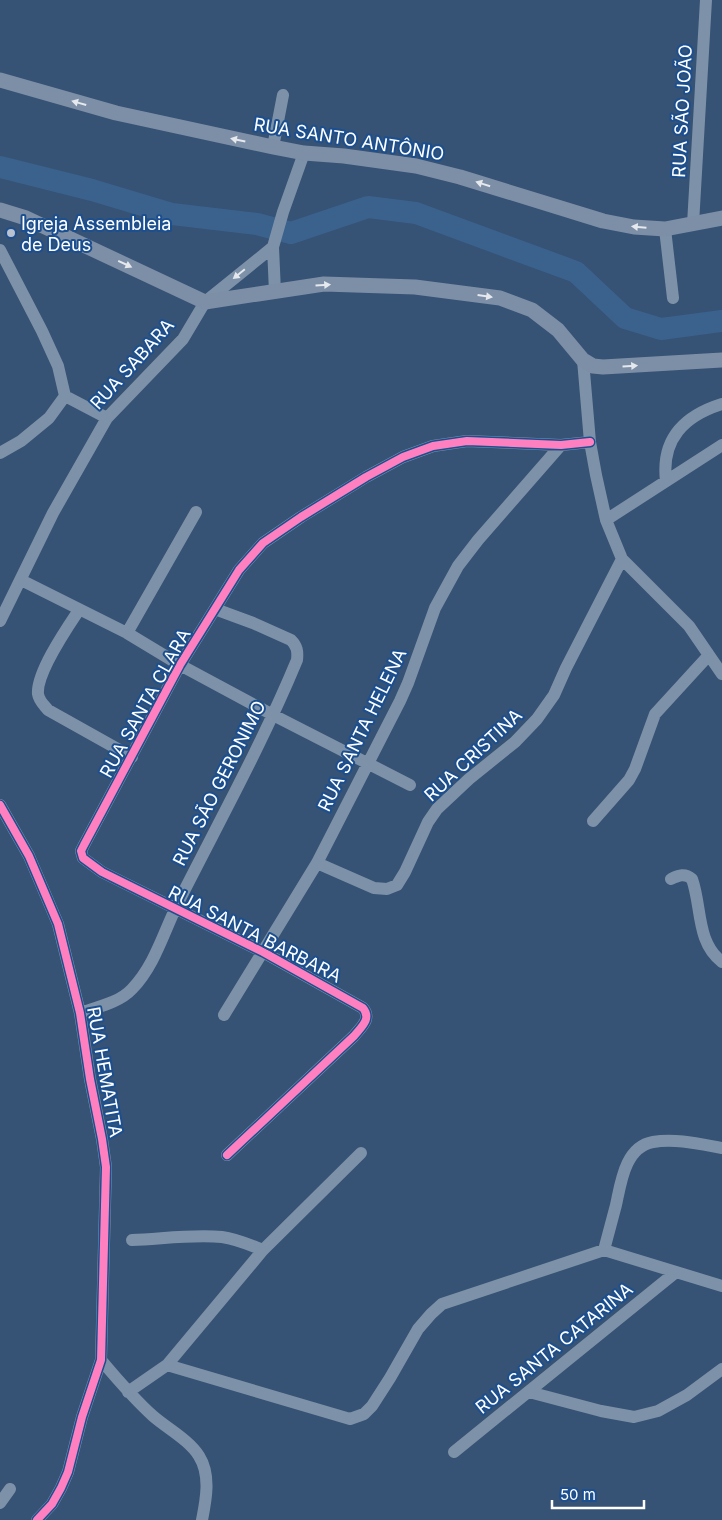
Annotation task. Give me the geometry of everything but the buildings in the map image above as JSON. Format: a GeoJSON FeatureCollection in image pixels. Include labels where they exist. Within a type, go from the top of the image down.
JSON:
{"type":"FeatureCollection","features":[{"type":"Feature","properties":{"kind":"main road","name":"RUA SANTO ANTÔNIO"},"geometry":{"type":"LineString","coordinates":[[0,80],[116,113],[273,147],[304,153],[344,156],[416,166],[460,177],[603,221],[634,227],[665,229],[722,218]]}},
{"type":"Feature","properties":{"kind":"main road"},"geometry":{"type":"LineString","coordinates":[[0,210],[26,218],[205,302],[324,284],[416,287],[500,298],[532,310],[558,330],[583,360],[593,366],[722,360]]}},
{"type":"Feature","properties":{"kind":"street","name":"RUA SÃO JOÃO"},"geometry":{"type":"LineString","coordinates":[[693,224],[706,0]]}},
{"type":"Feature","properties":{"kind":"street"},"geometry":{"type":"LineString","coordinates":[[273,147],[283,95]]}},
{"type":"Feature","properties":{"kind":"street"},"geometry":{"type":"LineString","coordinates":[[275,292],[274,243],[304,153]]}},
{"type":"Feature","properties":{"kind":"street"},"geometry":{"type":"LineString","coordinates":[[665,229],[673,298]]}},
{"type":"Feature","properties":{"kind":"street","name":"RUA SABARA"},"geometry":{"type":"LineString","coordinates":[[0,621],[57,506],[107,418],[183,339],[205,302],[274,243]]}},
{"type":"Feature","properties":{"kind":"street"},"geometry":{"type":"LineString","coordinates":[[0,250],[42,330],[58,366],[65,396],[49,418],[21,441],[0,453]]}},
{"type":"Feature","properties":{"kind":"street"},"geometry":{"type":"LineString","coordinates":[[583,360],[590,442],[606,520],[622,559],[689,626],[721,671]]}},
{"type":"Feature","properties":{"kind":"street"},"geometry":{"type":"LineString","coordinates":[[65,396],[107,418]]}},
{"type":"Feature","properties":{"kind":"street"},"geometry":{"type":"LineString","coordinates":[[666,481],[664,466],[671,441],[686,421],[722,404]]}},
{"type":"Feature","properties":{"kind":"street","name":"RUA SANTA CLARA"},"geometry":{"type":"LineString","coordinates":[[102,872],[83,858],[81,851],[180,664],[239,570],[263,543],[309,512],[403,456],[432,446],[467,441],[561,445],[590,442]]}},
{"type":"Feature","properties":{"kind":"street","name":"RUA SANTA HELENA"},"geometry":{"type":"LineString","coordinates":[[224,1015],[317,863],[408,682],[435,608],[458,566],[478,540],[561,445]]}},
{"type":"Feature","properties":{"kind":"street"},"geometry":{"type":"LineString","coordinates":[[606,520],[722,445]]}},
{"type":"Feature","properties":{"kind":"street"},"geometry":{"type":"LineString","coordinates":[[127,633],[196,512]]}},
{"type":"Feature","properties":{"kind":"street","name":"RUA CRISTINA"},"geometry":{"type":"LineString","coordinates":[[317,863],[374,888],[387,890],[396,885],[405,872],[428,822],[437,809],[457,788],[515,742],[538,719],[554,695],[622,559]]}},
{"type":"Feature","properties":{"kind":"street"},"geometry":{"type":"LineString","coordinates":[[21,580],[127,633],[273,715],[410,785]]}},
{"type":"Feature","properties":{"kind":"street","name":"RUA SÃO GERONIMO"},"geometry":{"type":"LineString","coordinates":[[80,1013],[114,1002],[130,991],[144,976],[157,953],[175,909],[273,715],[292,672],[298,651],[296,645],[291,640],[215,609]]}},
{"type":"Feature","properties":{"kind":"street"},"geometry":{"type":"LineString","coordinates":[[79,610],[45,668],[38,694],[41,702],[48,710],[132,757]]}},
{"type":"Feature","properties":{"kind":"street"},"geometry":{"type":"LineString","coordinates":[[593,821],[629,780],[656,714],[709,655]]}},
{"type":"Feature","properties":{"kind":"street","name":"RUA HEMATITA"},"geometry":{"type":"LineString","coordinates":[[0,805],[29,856],[58,924],[80,1013],[106,1167],[101,1360],[82,1417],[68,1472],[52,1504],[37,1520]]}},
{"type":"Feature","properties":{"kind":"street","name":"RUA SANTA BARBARA"},"geometry":{"type":"LineString","coordinates":[[102,872],[262,952],[363,1008],[367,1013],[367,1018],[354,1036],[227,1155]]}},
{"type":"Feature","properties":{"kind":"street"},"geometry":{"type":"LineString","coordinates":[[671,879],[680,875],[688,875],[692,879],[705,940],[714,956],[722,962]]}},
{"type":"Feature","properties":{"kind":"street"},"geometry":{"type":"LineString","coordinates":[[604,1250],[622,1177],[629,1161],[639,1148],[651,1142],[670,1140],[722,1148]]}},
{"type":"Feature","properties":{"kind":"street"},"geometry":{"type":"LineString","coordinates":[[128,1392],[167,1365],[263,1250],[361,1153]]}},
{"type":"Feature","properties":{"kind":"street"},"geometry":{"type":"LineString","coordinates":[[132,1240],[204,1236],[223,1237],[242,1241],[263,1250]]}},
{"type":"Feature","properties":{"kind":"street"},"geometry":{"type":"LineString","coordinates":[[167,1365],[350,1419],[364,1414],[372,1406],[418,1329],[442,1304],[604,1250],[722,1286]]}},
{"type":"Feature","properties":{"kind":"street","name":"RUA SANTA CATARINA"},"geometry":{"type":"LineString","coordinates":[[454,1452],[676,1272]]}},
{"type":"Feature","properties":{"kind":"street"},"geometry":{"type":"LineString","coordinates":[[101,1360],[128,1392],[154,1417],[189,1445],[200,1457],[206,1475],[206,1495],[202,1520]]}},
{"type":"Feature","properties":{"kind":"street"},"geometry":{"type":"LineString","coordinates":[[528,1392],[601,1411],[634,1416],[658,1411],[687,1395],[722,1369]]}},
{"type":"Feature","properties":{"kind":"street"},"geometry":{"type":"LineString","coordinates":[[0,1503],[10,1488]]}},
{"type":"Feature","properties":{"kind":"waterway"},"geometry":{"type":"LineString","coordinates":[[0,167],[92,190],[172,214],[257,224],[291,233],[368,207],[416,213],[576,272],[625,318],[661,329],[722,321]]}},
{"type":"Feature","properties":{"kind":"cycle path"},"geometry":{"type":"LineString","coordinates":[[227,1155],[354,1036],[366,1019],[365,1012],[363,1008],[263,952],[102,872],[83,858],[81,851],[84,845],[180,665],[239,570],[263,543],[366,477],[403,457],[433,446],[467,441],[561,445],[590,442]]}},
{"type":"Feature","properties":{"kind":"cycle path"},"geometry":{"type":"LineString","coordinates":[[0,805],[29,856],[58,924],[80,1013],[106,1167],[101,1360],[82,1417],[68,1472],[52,1504],[37,1520]]}},
{"type":"Feature","properties":{"kind":"place","name":"Igreja Assembleia de Deus"},"geometry":{"type":"Point","coordinates":[11,233]}}]}
